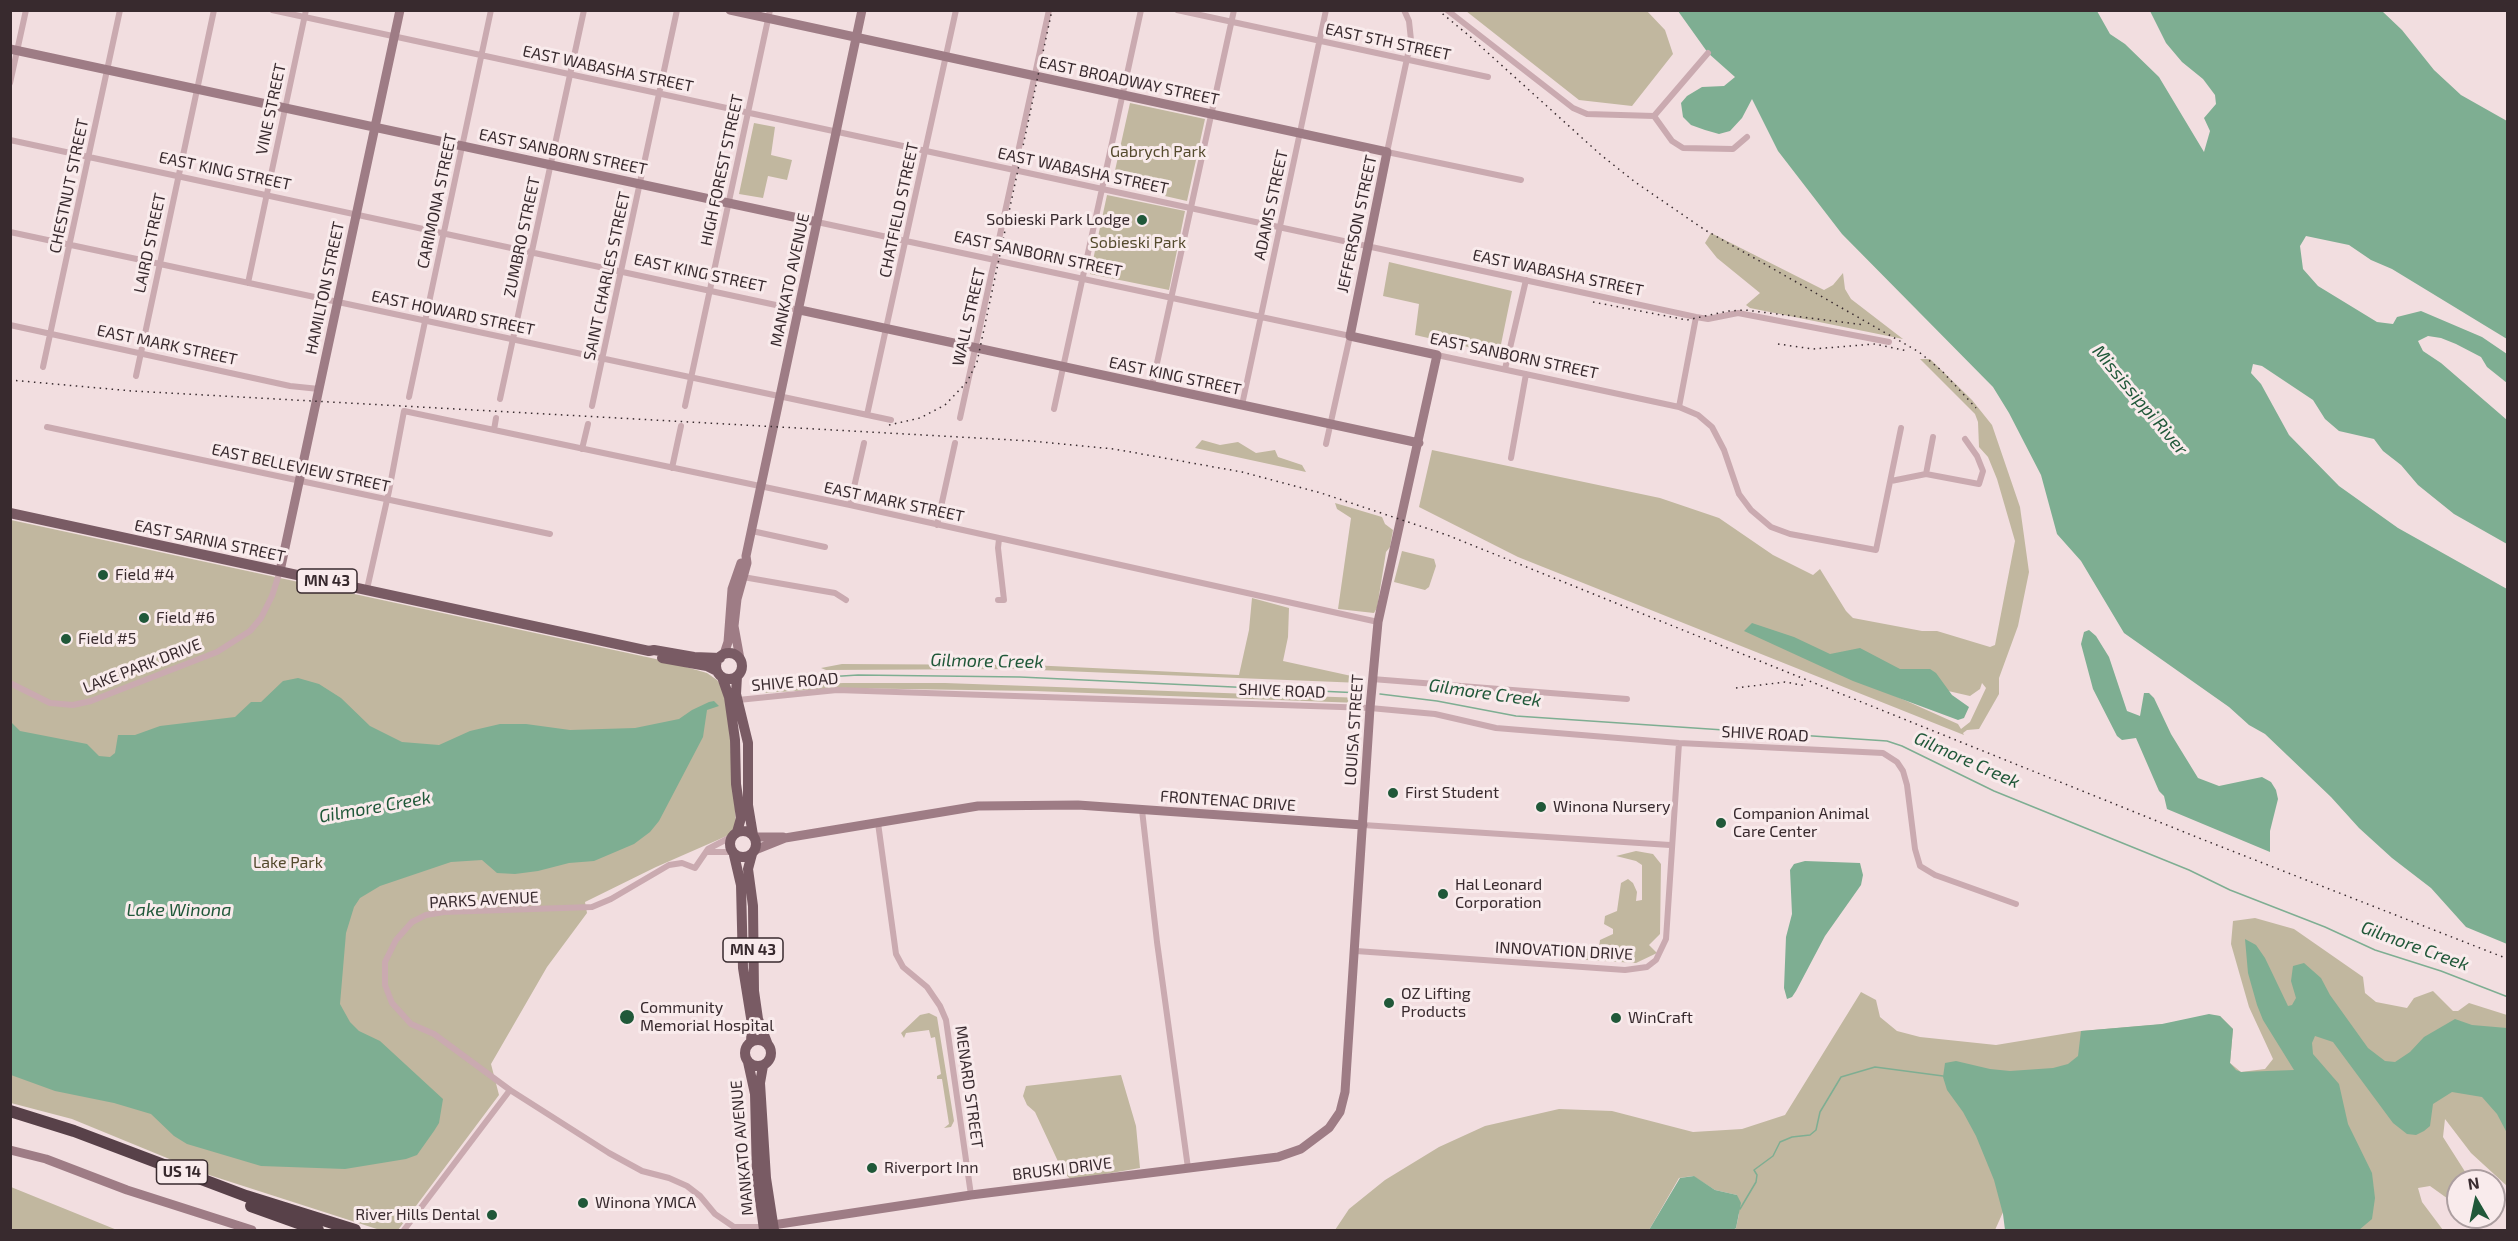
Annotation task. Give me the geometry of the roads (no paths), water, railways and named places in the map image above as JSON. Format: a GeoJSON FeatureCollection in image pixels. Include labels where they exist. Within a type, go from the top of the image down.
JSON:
{"type":"FeatureCollection","features":[{"type":"Feature","properties":{"kind":"highway","name":"US 14"},"geometry":{"type":"LineString","coordinates":[[10,1111],[75,1131],[266,1203],[355,1230]]}},
{"type":"Feature","properties":{"kind":"highway","name":"US 14"},"geometry":{"type":"LineString","coordinates":[[10,1118],[73,1138],[318,1230]]}},
{"type":"Feature","properties":{"kind":"main road","name":"EAST SARNIA STREET"},"geometry":{"type":"LineString","coordinates":[[10,513],[649,651],[694,657],[722,656]]}},
{"type":"Feature","properties":{"kind":"main road","name":"EAST SARNIA STREET"},"geometry":{"type":"LineString","coordinates":[[649,651],[653,655],[672,661],[707,666],[720,674]]}},
{"type":"Feature","properties":{"kind":"main road","name":"MN 43"},"geometry":{"type":"LineString","coordinates":[[722,656],[733,654],[740,658]]}},
{"type":"Feature","properties":{"kind":"main road","name":"MANKATO AVENUE"},"geometry":{"type":"LineString","coordinates":[[722,656],[717,664],[729,697],[741,818],[729,845],[741,885],[743,968],[752,1024],[751,1042],[745,1051],[754,1094],[757,1176],[769,1229]]}},
{"type":"Feature","properties":{"kind":"main road","name":"MANKATO AVENUE"},"geometry":{"type":"LineString","coordinates":[[740,658],[742,667],[737,676],[736,689],[748,743],[748,805],[753,836],[753,852],[748,869],[753,906],[754,991],[758,1018],[771,1057],[764,1066],[760,1083],[769,1229]]}},
{"type":"Feature","properties":{"kind":"main road","name":"MN 43"},"geometry":{"type":"LineString","coordinates":[[720,674],[730,679],[737,676]]}},
{"type":"Feature","properties":{"kind":"main road"},"geometry":{"type":"LineString","coordinates":[[734,835],[745,831],[753,836]]}},
{"type":"Feature","properties":{"kind":"main road"},"geometry":{"type":"LineString","coordinates":[[733,853],[743,858],[753,852]]}},
{"type":"Feature","properties":{"kind":"main road"},"geometry":{"type":"LineString","coordinates":[[751,1042],[760,1041],[768,1045]]}},
{"type":"Feature","properties":{"kind":"main road","name":"MANKATO AVENUE"},"geometry":{"type":"LineString","coordinates":[[748,1062],[756,1066],[764,1066]]}},
{"type":"Feature","properties":{"kind":"street"},"geometry":{"type":"LineString","coordinates":[[10,82],[14,50],[26,10]]}},
{"type":"Feature","properties":{"kind":"street","name":"CHESTNUT STREET"},"geometry":{"type":"LineString","coordinates":[[43,368],[120,10]]}},
{"type":"Feature","properties":{"kind":"street","name":"LAIRD STREET"},"geometry":{"type":"LineString","coordinates":[[135,376],[214,10]]}},
{"type":"Feature","properties":{"kind":"street","name":"EAST WABASHA STREET"},"geometry":{"type":"LineString","coordinates":[[272,10],[305,14],[394,38],[926,150],[1696,317],[1708,319],[1738,313],[1889,342]]}},
{"type":"Feature","properties":{"kind":"street","name":"HAMILTON STREET"},"geometry":{"type":"LineString","coordinates":[[280,571],[400,10]]}},
{"type":"Feature","properties":{"kind":"street","name":"CARIMONA STREET"},"geometry":{"type":"LineString","coordinates":[[409,398],[491,10]]}},
{"type":"Feature","properties":{"kind":"street","name":"ZUMBRO STREET"},"geometry":{"type":"LineString","coordinates":[[500,399],[584,10]]}},
{"type":"Feature","properties":{"kind":"street","name":"SAINT CHARLES STREET"},"geometry":{"type":"LineString","coordinates":[[592,406],[642,183],[677,10]]}},
{"type":"Feature","properties":{"kind":"street","name":"EAST BROADWAY STREET"},"geometry":{"type":"LineString","coordinates":[[730,10],[769,15],[856,38],[1521,180]]}},
{"type":"Feature","properties":{"kind":"street","name":"MANKATO AVENUE"},"geometry":{"type":"LineString","coordinates":[[722,656],[728,642],[732,589],[746,556],[762,487],[862,10]]}},
{"type":"Feature","properties":{"kind":"street","name":"CHATFIELD STREET"},"geometry":{"type":"LineString","coordinates":[[867,415],[956,10]]}},
{"type":"Feature","properties":{"kind":"street","name":"WALL STREET"},"geometry":{"type":"LineString","coordinates":[[960,418],[1049,10]]}},
{"type":"Feature","properties":{"kind":"street"},"geometry":{"type":"LineString","coordinates":[[1054,409],[1141,10]]}},
{"type":"Feature","properties":{"kind":"street","name":"EAST 5TH STREET"},"geometry":{"type":"LineString","coordinates":[[1176,10],[1488,77]]}},
{"type":"Feature","properties":{"kind":"street"},"geometry":{"type":"LineString","coordinates":[[1152,386],[1234,10]]}},
{"type":"Feature","properties":{"kind":"street","name":"ADAMS STREET"},"geometry":{"type":"LineString","coordinates":[[1242,405],[1326,10]]}},
{"type":"Feature","properties":{"kind":"street","name":"JEFFERSON STREET"},"geometry":{"type":"LineString","coordinates":[[1326,444],[1408,60],[1411,40],[1409,21],[1404,10]]}},
{"type":"Feature","properties":{"kind":"street"},"geometry":{"type":"LineString","coordinates":[[1447,10],[1573,108],[1587,114],[1654,116]]}},
{"type":"Feature","properties":{"kind":"street","name":"VINE STREET"},"geometry":{"type":"LineString","coordinates":[[248,283],[305,14]]}},
{"type":"Feature","properties":{"kind":"street","name":"HIGH FOREST STREET"},"geometry":{"type":"LineString","coordinates":[[686,406],[769,15]]}},
{"type":"Feature","properties":{"kind":"street","name":"EAST SANBORN STREET"},"geometry":{"type":"LineString","coordinates":[[14,50],[286,106],[462,146],[1679,407],[1698,415],[1712,427],[1724,450],[1740,494],[1751,510],[1771,527],[1790,534],[1876,550],[1901,428]]}},
{"type":"Feature","properties":{"kind":"street"},"geometry":{"type":"LineString","coordinates":[[1654,116],[1708,53]]}},
{"type":"Feature","properties":{"kind":"street"},"geometry":{"type":"LineString","coordinates":[[1654,116],[1672,141],[1683,148],[1733,149],[1747,137]]}},
{"type":"Feature","properties":{"kind":"street","name":"EAST KING STREET"},"geometry":{"type":"LineString","coordinates":[[10,140],[1419,443]]}},
{"type":"Feature","properties":{"kind":"street","name":"EAST HOWARD STREET"},"geometry":{"type":"LineString","coordinates":[[10,232],[891,420]]}},
{"type":"Feature","properties":{"kind":"street"},"geometry":{"type":"LineString","coordinates":[[1505,369],[1526,280]]}},
{"type":"Feature","properties":{"kind":"street"},"geometry":{"type":"LineString","coordinates":[[1679,407],[1696,317]]}},
{"type":"Feature","properties":{"kind":"street","name":"EAST MARK STREET"},"geometry":{"type":"LineString","coordinates":[[10,325],[290,386],[319,389]]}},
{"type":"Feature","properties":{"kind":"street","name":"LOUISA STREET"},"geometry":{"type":"LineString","coordinates":[[1340,1112],[1346,1092],[1370,708],[1378,622],[1437,355]]}},
{"type":"Feature","properties":{"kind":"street"},"geometry":{"type":"LineString","coordinates":[[1511,458],[1526,374]]}},
{"type":"Feature","properties":{"kind":"street","name":"EAST MARK STREET"},"geometry":{"type":"LineString","coordinates":[[387,500],[404,411],[850,505],[1378,622]]}},
{"type":"Feature","properties":{"kind":"street"},"geometry":{"type":"LineString","coordinates":[[494,430],[496,418]]}},
{"type":"Feature","properties":{"kind":"street"},"geometry":{"type":"LineString","coordinates":[[582,449],[588,424]]}},
{"type":"Feature","properties":{"kind":"street"},"geometry":{"type":"LineString","coordinates":[[672,468],[681,426]]}},
{"type":"Feature","properties":{"kind":"street","name":"EAST BELLEVIEW STREET"},"geometry":{"type":"LineString","coordinates":[[47,427],[550,534]]}},
{"type":"Feature","properties":{"kind":"street"},"geometry":{"type":"LineString","coordinates":[[1926,474],[1933,437]]}},
{"type":"Feature","properties":{"kind":"street"},"geometry":{"type":"LineString","coordinates":[[1891,481],[1926,474],[1979,484],[1983,471],[1977,456],[1965,439]]}},
{"type":"Feature","properties":{"kind":"street"},"geometry":{"type":"LineString","coordinates":[[850,505],[864,443]]}},
{"type":"Feature","properties":{"kind":"street"},"geometry":{"type":"LineString","coordinates":[[938,525],[955,443]]}},
{"type":"Feature","properties":{"kind":"street"},"geometry":{"type":"LineString","coordinates":[[367,589],[387,500]]}},
{"type":"Feature","properties":{"kind":"street"},"geometry":{"type":"LineString","coordinates":[[752,531],[825,547]]}},
{"type":"Feature","properties":{"kind":"street"},"geometry":{"type":"LineString","coordinates":[[998,600],[1004,600],[998,548],[999,538]]}},
{"type":"Feature","properties":{"kind":"street","name":"MANKATO AVENUE"},"geometry":{"type":"LineString","coordinates":[[740,658],[735,638],[734,615],[747,563],[746,556]]}},
{"type":"Feature","properties":{"kind":"street","name":"LAKE PARK DRIVE"},"geometry":{"type":"LineString","coordinates":[[10,683],[50,704],[73,705],[91,701],[217,652],[250,631],[261,618],[272,597],[280,571]]}},
{"type":"Feature","properties":{"kind":"street"},"geometry":{"type":"LineString","coordinates":[[743,577],[835,592],[846,600]]}},
{"type":"Feature","properties":{"kind":"street"},"geometry":{"type":"LineString","coordinates":[[1372,679],[1627,699]]}},
{"type":"Feature","properties":{"kind":"street","name":"SHIVE ROAD"},"geometry":{"type":"LineString","coordinates":[[738,700],[837,690],[1370,708],[1435,714],[1496,728],[1679,743],[1883,753],[1897,762],[1903,771],[1920,866],[1935,875],[2016,904]]}},
{"type":"Feature","properties":{"kind":"street","name":"INNOVATION DRIVE"},"geometry":{"type":"LineString","coordinates":[[1356,951],[1625,970],[1647,967],[1656,960],[1666,939],[1670,845],[1679,743]]}},
{"type":"Feature","properties":{"kind":"street","name":"FRONTENAC DRIVE"},"geometry":{"type":"LineString","coordinates":[[753,836],[785,838],[978,806],[1078,805],[1670,845]]}},
{"type":"Feature","properties":{"kind":"street"},"geometry":{"type":"LineString","coordinates":[[1142,810],[1157,942],[1188,1168]]}},
{"type":"Feature","properties":{"kind":"street","name":"MENARD STREET"},"geometry":{"type":"LineString","coordinates":[[878,823],[896,954],[903,967],[927,987],[946,1020],[971,1195]]}},
{"type":"Feature","properties":{"kind":"street","name":"PARKS AVENUE"},"geometry":{"type":"LineString","coordinates":[[734,835],[705,852],[695,868],[682,863],[669,865],[611,899],[592,907],[426,915],[412,922],[396,940],[385,962],[385,985],[392,1003],[411,1024],[434,1034],[510,1090],[642,1171],[669,1178],[687,1186],[723,1221],[734,1227],[769,1229]]}},
{"type":"Feature","properties":{"kind":"street","name":"FRONTENAC DRIVE"},"geometry":{"type":"LineString","coordinates":[[753,852],[785,838]]}},
{"type":"Feature","properties":{"kind":"street"},"geometry":{"type":"LineString","coordinates":[[705,852],[733,853]]}},
{"type":"Feature","properties":{"kind":"street"},"geometry":{"type":"LineString","coordinates":[[404,1230],[510,1090]]}},
{"type":"Feature","properties":{"kind":"street","name":"BRUSKI DRIVE"},"geometry":{"type":"LineString","coordinates":[[769,1229],[971,1195],[1278,1157],[1301,1149],[1329,1128],[1340,1112]]}},
{"type":"Feature","properties":{"kind":"street"},"geometry":{"type":"LineString","coordinates":[[10,1150],[46,1159],[127,1190],[252,1230]]}},
{"type":"Feature","properties":{"kind":"water","name":"Mississippi River"},"geometry":{"type":"Polygon","coordinates":[[[1678,11],[2097,11],[2110,34],[2125,44],[2159,77],[2204,152],[2210,131],[2204,118],[2216,104],[2215,95],[2203,79],[2182,62],[2166,43],[2150,11],[2382,11],[2402,30],[2434,70],[2461,95],[2507,121],[2507,339],[2349,245],[2306,236],[2300,246],[2303,269],[2318,286],[2377,322],[2393,324],[2397,317],[2421,311],[2482,337],[2507,354],[2507,383],[2487,367],[2481,357],[2456,344],[2428,336],[2418,341],[2423,351],[2441,363],[2507,420],[2507,544],[2454,514],[2418,485],[2374,439],[2339,431],[2325,419],[2313,400],[2262,366],[2253,364],[2251,373],[2261,384],[2289,435],[2339,486],[2398,528],[2507,589],[2507,944],[2466,927],[2431,888],[2392,858],[2359,828],[2331,797],[2265,734],[2249,725],[2229,707],[2124,633],[2081,561],[2057,534],[2041,475],[1993,387],[1842,234],[1778,151],[1752,99],[1742,118],[1730,131],[1719,134],[1691,125],[1683,117],[1681,103],[1687,96],[1702,87],[1724,86],[1735,77],[1708,53],[1678,11]]]}},
{"type":"Feature","properties":{"kind":"water"},"geometry":{"type":"Polygon","coordinates":[[[1752,623],[1794,637],[1830,654],[1860,648],[1900,669],[1930,669],[1936,673],[1952,695],[1969,707],[1964,718],[1958,720],[1853,681],[1744,631],[1752,623]]]}},
{"type":"Feature","properties":{"kind":"water"},"geometry":{"type":"Polygon","coordinates":[[[2089,630],[2096,636],[2109,657],[2127,711],[2140,716],[2144,693],[2149,693],[2154,698],[2171,734],[2198,778],[2219,786],[2262,777],[2271,782],[2278,799],[2270,831],[2270,852],[2167,809],[2164,796],[2159,791],[2136,738],[2122,740],[2117,736],[2093,689],[2081,644],[2084,632],[2089,630]]]}},
{"type":"Feature","properties":{"kind":"water","name":"Lake Winona"},"geometry":{"type":"Polygon","coordinates":[[[298,678],[319,684],[341,698],[370,726],[402,742],[439,745],[470,731],[500,724],[526,724],[570,730],[635,728],[679,719],[709,702],[714,701],[719,706],[707,710],[703,737],[659,821],[650,832],[634,844],[594,861],[569,863],[515,874],[497,873],[482,860],[451,862],[380,886],[360,898],[354,907],[346,933],[340,1004],[350,1022],[359,1031],[380,1041],[443,1099],[439,1123],[417,1155],[406,1159],[345,1169],[261,1166],[187,1144],[174,1136],[151,1114],[114,1103],[55,1091],[11,1075],[11,722],[20,731],[87,744],[99,756],[110,757],[115,753],[118,735],[135,735],[160,726],[235,717],[251,702],[261,702],[283,681],[298,678]]]}},
{"type":"Feature","properties":{"kind":"water"},"geometry":{"type":"Polygon","coordinates":[[[1805,861],[1860,863],[1863,875],[1861,885],[1825,936],[1796,991],[1792,997],[1787,999],[1784,988],[1786,937],[1792,914],[1790,870],[1794,864],[1805,861]]]}},
{"type":"Feature","properties":{"kind":"water"},"geometry":{"type":"Polygon","coordinates":[[[2245,939],[2256,945],[2265,958],[2288,1006],[2292,1005],[2296,998],[2291,981],[2293,966],[2304,963],[2321,978],[2330,995],[2368,1048],[2385,1061],[2395,1062],[2410,1052],[2424,1037],[2455,1019],[2472,1025],[2507,1028],[2507,1133],[2497,1114],[2482,1097],[2452,1092],[2433,1104],[2430,1126],[2416,1135],[2407,1134],[2393,1123],[2333,1042],[2315,1036],[2312,1043],[2313,1054],[2339,1084],[2348,1124],[2372,1173],[2375,1198],[2372,1219],[2359,1230],[2005,1230],[1994,1180],[1976,1136],[1963,1112],[1947,1090],[1943,1077],[1945,1063],[1956,1061],[2010,1071],[2053,1068],[2068,1064],[2078,1056],[2081,1031],[2162,1024],[2209,1014],[2220,1016],[2233,1029],[2230,1063],[2236,1070],[2241,1072],[2294,1070],[2263,1020],[2257,1005],[2248,973],[2245,939]]]}},
{"type":"Feature","properties":{"kind":"water"},"geometry":{"type":"Polygon","coordinates":[[[1694,1176],[1715,1190],[1737,1195],[1741,1203],[1736,1228],[1733,1230],[1649,1230],[1680,1178],[1694,1176]]]}},
{"type":"Feature","properties":{"kind":"waterway","name":"Gilmore Creek"},"geometry":{"type":"LineString","coordinates":[[757,686],[779,680],[858,675],[1020,677],[1361,693]]}},
{"type":"Feature","properties":{"kind":"waterway","name":"Gilmore Creek"},"geometry":{"type":"LineString","coordinates":[[1380,694],[1437,701],[1516,716],[1887,741],[1902,746],[1994,791],[2189,870],[2230,890],[2325,927],[2375,950],[2441,971],[2508,997]]}},
{"type":"Feature","properties":{"kind":"waterway"},"geometry":{"type":"LineString","coordinates":[[1740,1209],[1756,1182],[1757,1175],[1754,1170],[1773,1156],[1780,1142],[1792,1137],[1810,1135],[1816,1130],[1820,1112],[1841,1077],[1875,1067],[1943,1076]]}},
{"type":"Feature","properties":{"kind":"railway"},"geometry":{"type":"LineString","coordinates":[[889,425],[920,418],[945,405],[967,382],[977,362],[1052,10]]}},
{"type":"Feature","properties":{"kind":"railway"},"geometry":{"type":"LineString","coordinates":[[1438,10],[1601,155],[1635,182],[1705,230],[1919,352],[1942,371],[1976,408]]}},
{"type":"Feature","properties":{"kind":"railway"},"geometry":{"type":"LineString","coordinates":[[1593,302],[1687,320],[1728,311],[1745,310],[1865,325]]}},
{"type":"Feature","properties":{"kind":"railway"},"geometry":{"type":"LineString","coordinates":[[1778,344],[1813,349],[1875,344],[1908,351]]}},
{"type":"Feature","properties":{"kind":"railway"},"geometry":{"type":"LineString","coordinates":[[10,380],[132,391],[1031,441],[1114,449],[1242,472],[1321,493],[1447,535],[2204,840],[2508,959]]}},
{"type":"Feature","properties":{"kind":"railway"},"geometry":{"type":"LineString","coordinates":[[1736,688],[1785,682],[1807,686]]}},
{"type":"Feature","properties":{"kind":"place","name":"Sobieski Park Lodge"},"geometry":{"type":"Point","coordinates":[1142,220]}},
{"type":"Feature","properties":{"kind":"place","name":"Field #4"},"geometry":{"type":"Point","coordinates":[103,575]}},
{"type":"Feature","properties":{"kind":"place","name":"Field #6"},"geometry":{"type":"Point","coordinates":[144,618]}},
{"type":"Feature","properties":{"kind":"place","name":"Field #5"},"geometry":{"type":"Point","coordinates":[66,639]}},
{"type":"Feature","properties":{"kind":"place","name":"First Student"},"geometry":{"type":"Point","coordinates":[1393,793]}},
{"type":"Feature","properties":{"kind":"place","name":"Winona Nursery"},"geometry":{"type":"Point","coordinates":[1541,807]}},
{"type":"Feature","properties":{"kind":"place","name":"Companion Animal Care Center"},"geometry":{"type":"Point","coordinates":[1721,823]}},
{"type":"Feature","properties":{"kind":"place","name":"Hal Leonard Corporation"},"geometry":{"type":"Point","coordinates":[1443,894]}},
{"type":"Feature","properties":{"kind":"place","name":"OZ Lifting Products"},"geometry":{"type":"Point","coordinates":[1389,1003]}},
{"type":"Feature","properties":{"kind":"place","name":"Community Memorial Hospital"},"geometry":{"type":"Point","coordinates":[627,1017]}},
{"type":"Feature","properties":{"kind":"place","name":"WinCraft"},"geometry":{"type":"Point","coordinates":[1616,1018]}},
{"type":"Feature","properties":{"kind":"place","name":"Riverport Inn"},"geometry":{"type":"Point","coordinates":[872,1168]}},
{"type":"Feature","properties":{"kind":"place","name":"Winona YMCA"},"geometry":{"type":"Point","coordinates":[583,1203]}},
{"type":"Feature","properties":{"kind":"place","name":"River Hills Dental"},"geometry":{"type":"Point","coordinates":[492,1215]}},
{"type":"Feature","properties":{"kind":"park label","name":"Gabrych Park"},"geometry":{"type":"Point","coordinates":[1158,152]}},
{"type":"Feature","properties":{"kind":"park label","name":"Sobieski Park"},"geometry":{"type":"Point","coordinates":[1138,243]}},
{"type":"Feature","properties":{"kind":"park label","name":"Lake Park"},"geometry":{"type":"Point","coordinates":[288,863]}}]}
